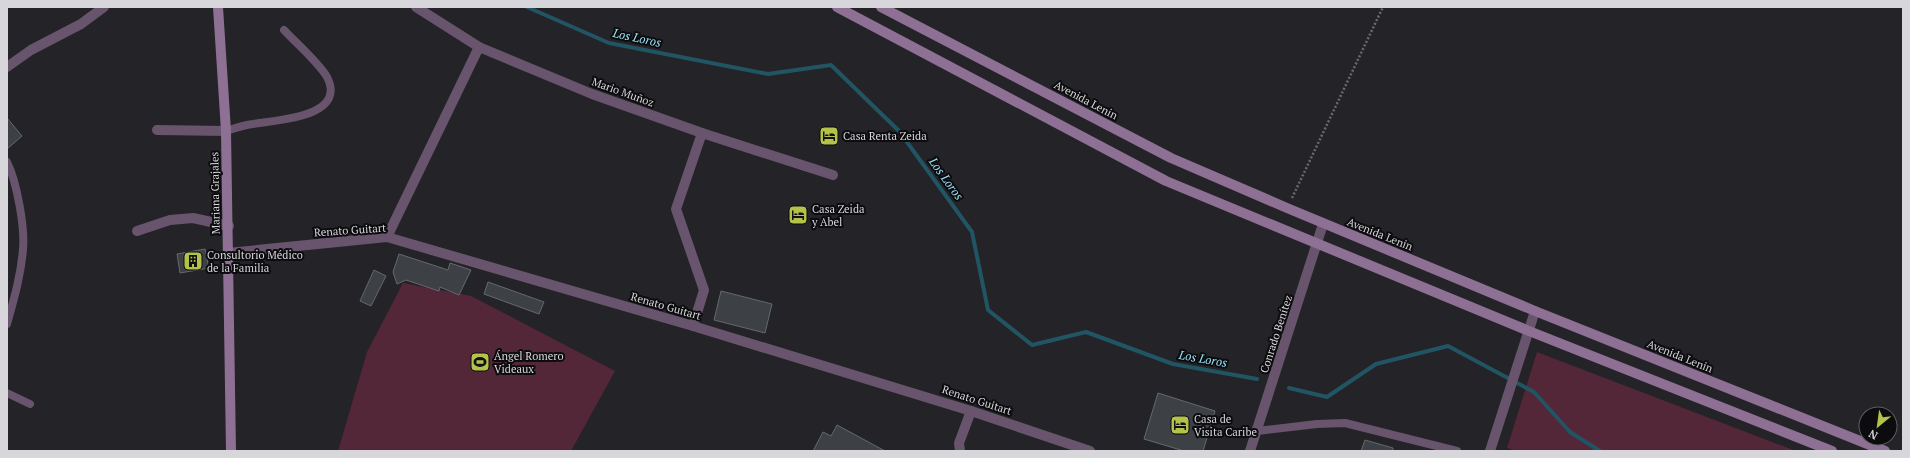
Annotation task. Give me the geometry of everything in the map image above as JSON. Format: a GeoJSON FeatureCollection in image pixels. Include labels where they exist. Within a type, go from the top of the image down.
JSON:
{"type":"FeatureCollection","features":[{"type":"Feature","properties":{"kind":"main road","name":"Mariana Grajales"},"geometry":{"type":"LineString","coordinates":[[218,7],[226,131],[229,226],[228,253],[232,451]]}},
{"type":"Feature","properties":{"kind":"main road"},"geometry":{"type":"LineString","coordinates":[[837,7],[1166,181],[1317,245],[1529,331],[1832,451]]}},
{"type":"Feature","properties":{"kind":"main road","name":"Avenida Lenin"},"geometry":{"type":"LineString","coordinates":[[881,7],[1171,158],[1323,224],[1535,311],[1885,451]]}},
{"type":"Feature","properties":{"kind":"street"},"geometry":{"type":"LineString","coordinates":[[7,67],[30,50],[81,24],[104,7]]}},
{"type":"Feature","properties":{"kind":"street","name":"Mario Muñoz"},"geometry":{"type":"LineString","coordinates":[[416,7],[479,47],[592,94],[702,133],[833,175]]}},
{"type":"Feature","properties":{"kind":"street"},"geometry":{"type":"LineString","coordinates":[[387,237],[479,47]]}},
{"type":"Feature","properties":{"kind":"street"},"geometry":{"type":"LineString","coordinates":[[157,130],[226,131]]}},
{"type":"Feature","properties":{"kind":"street"},"geometry":{"type":"LineString","coordinates":[[693,326],[704,290],[676,209],[702,133]]}},
{"type":"Feature","properties":{"kind":"street"},"geometry":{"type":"LineString","coordinates":[[137,231],[170,220],[193,218],[229,226]]}},
{"type":"Feature","properties":{"kind":"street","name":"Conrado Benítez"},"geometry":{"type":"LineString","coordinates":[[1250,451],[1323,224]]}},
{"type":"Feature","properties":{"kind":"street","name":"Renato Guitart"},"geometry":{"type":"LineString","coordinates":[[228,253],[387,237],[693,326],[971,411],[1090,451]]}},
{"type":"Feature","properties":{"kind":"street"},"geometry":{"type":"LineString","coordinates":[[1490,451],[1535,311]]}},
{"type":"Feature","properties":{"kind":"street"},"geometry":{"type":"LineString","coordinates":[[960,451],[959,443],[971,411]]}},
{"type":"Feature","properties":{"kind":"lane"},"geometry":{"type":"LineString","coordinates":[[226,131],[252,124],[297,118],[312,112],[326,102],[330,90],[324,74],[284,30]]}},
{"type":"Feature","properties":{"kind":"lane"},"geometry":{"type":"LineString","coordinates":[[7,162],[19,195],[23,248],[16,290],[7,324]]}},
{"type":"Feature","properties":{"kind":"lane"},"geometry":{"type":"LineString","coordinates":[[7,393],[30,404]]}},
{"type":"Feature","properties":{"kind":"lane"},"geometry":{"type":"LineString","coordinates":[[1257,431],[1317,424],[1345,423],[1457,451]]}},
{"type":"Feature","properties":{"kind":"path"},"geometry":{"type":"LineString","coordinates":[[1287,208],[1383,7]]}},
{"type":"Feature","properties":{"kind":"shaded area","name":"Ángel Romero Videaux"},"geometry":{"type":"Polygon","coordinates":[[[403,283],[471,296],[615,371],[571,451],[338,451],[367,352],[403,283]]]}},
{"type":"Feature","properties":{"kind":"shaded area"},"geometry":{"type":"Polygon","coordinates":[[[1537,352],[1796,451],[1517,451],[1507,448],[1537,352]]]}},
{"type":"Feature","properties":{"kind":"building"},"geometry":{"type":"Polygon","coordinates":[[[7,118],[22,136],[7,149],[7,118]]]}},
{"type":"Feature","properties":{"kind":"building","name":"Consultorio Médico de la Familia"},"geometry":{"type":"Polygon","coordinates":[[[205,249],[209,268],[180,273],[177,254],[205,249]]]}},
{"type":"Feature","properties":{"kind":"building"},"geometry":{"type":"Polygon","coordinates":[[[399,254],[448,270],[450,263],[471,270],[459,295],[440,287],[439,291],[406,280],[397,284],[393,272],[399,254]]]}},
{"type":"Feature","properties":{"kind":"building"},"geometry":{"type":"Polygon","coordinates":[[[374,270],[386,276],[371,306],[360,301],[374,270]]]}},
{"type":"Feature","properties":{"kind":"building"},"geometry":{"type":"Polygon","coordinates":[[[488,282],[544,302],[539,314],[484,294],[488,282]]]}},
{"type":"Feature","properties":{"kind":"building"},"geometry":{"type":"Polygon","coordinates":[[[721,291],[772,304],[765,333],[714,320],[721,291]]]}},
{"type":"Feature","properties":{"kind":"building","name":"Casa de Visita Caribe"},"geometry":{"type":"Polygon","coordinates":[[[1158,393],[1215,411],[1203,451],[1184,451],[1144,439],[1158,393]]]}},
{"type":"Feature","properties":{"kind":"building"},"geometry":{"type":"Polygon","coordinates":[[[837,425],[885,451],[813,451],[823,432],[831,436],[837,425]]]}},
{"type":"Feature","properties":{"kind":"building"},"geometry":{"type":"Polygon","coordinates":[[[1365,440],[1393,448],[1393,451],[1361,451],[1365,440]]]}},
{"type":"Feature","properties":{"kind":"waterway","name":"Los Loros"},"geometry":{"type":"LineString","coordinates":[[527,7],[609,43],[768,74],[831,65],[899,131],[972,232],[988,310],[1032,345],[1086,332],[1173,364],[1257,379]]}},
{"type":"Feature","properties":{"kind":"waterway"},"geometry":{"type":"LineString","coordinates":[[1289,388],[1327,397],[1376,364],[1448,346],[1534,392],[1570,432],[1600,451]]}},
{"type":"Feature","properties":{"kind":"place","name":"Casa Renta Zeida"},"geometry":{"type":"Point","coordinates":[829,136]}},
{"type":"Feature","properties":{"kind":"place","name":"Casa Zeida y Abel"},"geometry":{"type":"Point","coordinates":[798,215]}},
{"type":"Feature","properties":{"kind":"place","name":"Consultorio Médico de la Familia"},"geometry":{"type":"Point","coordinates":[193,261]}},
{"type":"Feature","properties":{"kind":"place","name":"Ángel Romero Videaux"},"geometry":{"type":"Point","coordinates":[480,362]}},
{"type":"Feature","properties":{"kind":"place","name":"Casa de Visita Caribe"},"geometry":{"type":"Point","coordinates":[1180,425]}}]}
